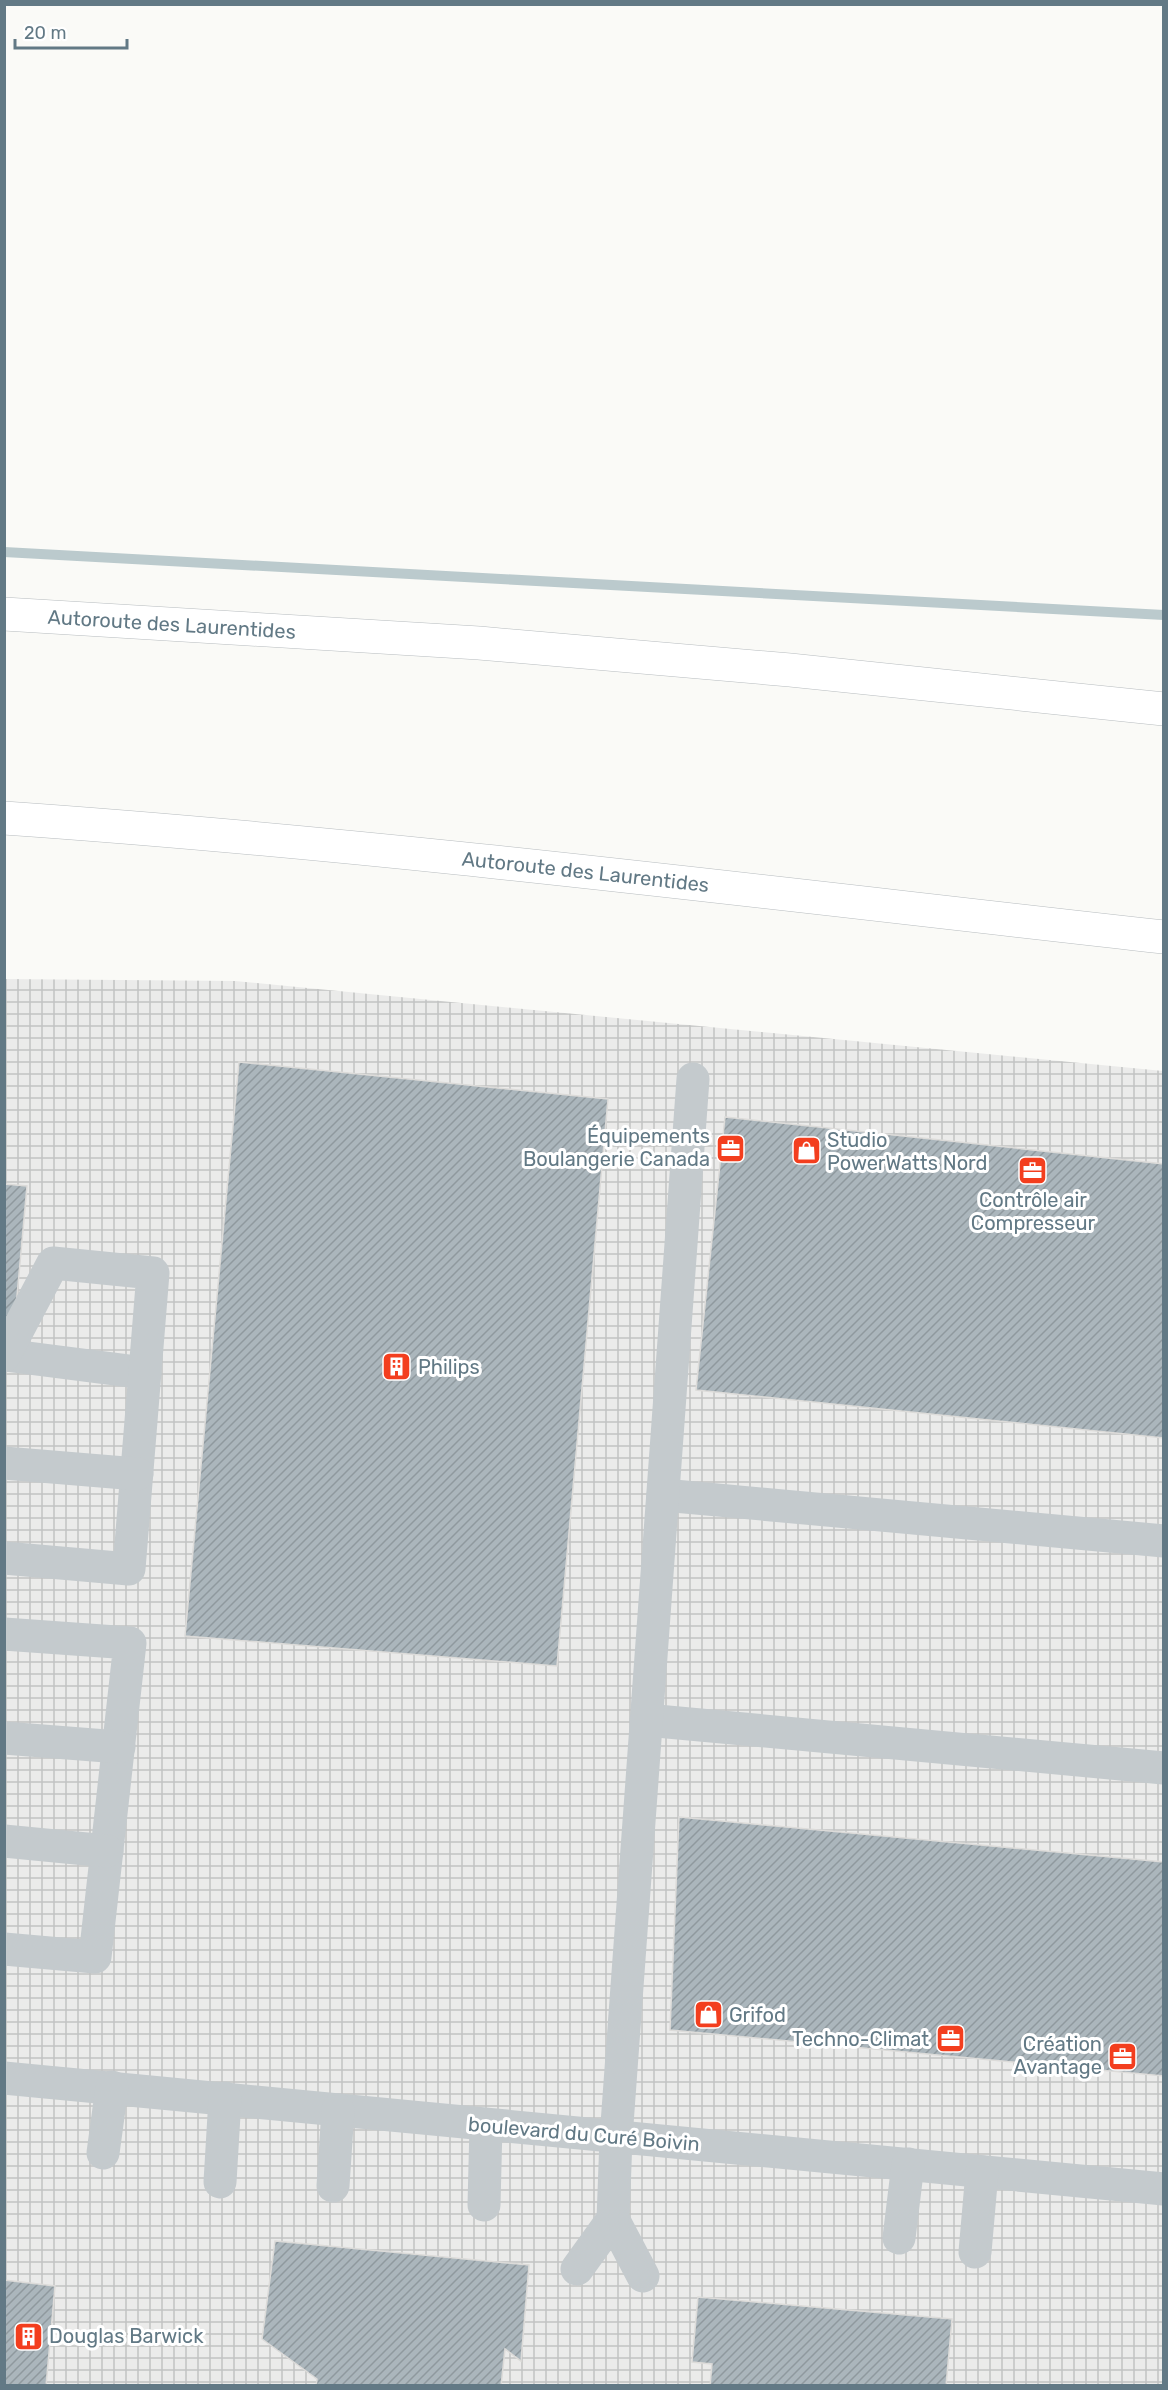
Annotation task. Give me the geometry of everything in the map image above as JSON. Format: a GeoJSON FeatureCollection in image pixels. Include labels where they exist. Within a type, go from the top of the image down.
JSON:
{"type":"FeatureCollection","features":[{"type":"Feature","properties":{"kind":"highway","name":"Autoroute des Laurentides"},"geometry":{"type":"LineString","coordinates":[[4,614],[297,630],[490,644],[801,671],[1164,709]]}},
{"type":"Feature","properties":{"kind":"highway","name":"Autoroute des Laurentides"},"geometry":{"type":"LineString","coordinates":[[4,818],[155,828],[426,854],[1164,937]]}},
{"type":"Feature","properties":{"kind":"street"},"geometry":{"type":"LineString","coordinates":[[643,2276],[613,2219],[616,2138],[693,1079]]}},
{"type":"Feature","properties":{"kind":"street"},"geometry":{"type":"LineString","coordinates":[[4,1558],[129,1569],[137,1474],[145,1374],[153,1273],[53,1263],[5,1355],[145,1374]]}},
{"type":"Feature","properties":{"kind":"street"},"geometry":{"type":"LineString","coordinates":[[4,1463],[137,1474]]}},
{"type":"Feature","properties":{"kind":"street"},"geometry":{"type":"LineString","coordinates":[[663,1495],[1164,1541]]}},
{"type":"Feature","properties":{"kind":"street"},"geometry":{"type":"LineString","coordinates":[[4,1634],[130,1643],[95,1957],[4,1949]]}},
{"type":"Feature","properties":{"kind":"street"},"geometry":{"type":"LineString","coordinates":[[646,1720],[1164,1768]]}},
{"type":"Feature","properties":{"kind":"street"},"geometry":{"type":"LineString","coordinates":[[4,1738],[119,1747]]}},
{"type":"Feature","properties":{"kind":"street"},"geometry":{"type":"LineString","coordinates":[[4,1841],[107,1851]]}},
{"type":"Feature","properties":{"kind":"street","name":"boulevard du Curé Boivin"},"geometry":{"type":"LineString","coordinates":[[4,2078],[1164,2189]]}},
{"type":"Feature","properties":{"kind":"street"},"geometry":{"type":"LineString","coordinates":[[102,2153],[112,2087]]}},
{"type":"Feature","properties":{"kind":"street"},"geometry":{"type":"LineString","coordinates":[[220,2182],[225,2098]]}},
{"type":"Feature","properties":{"kind":"street"},"geometry":{"type":"LineString","coordinates":[[333,2186],[338,2110]]}},
{"type":"Feature","properties":{"kind":"street"},"geometry":{"type":"LineString","coordinates":[[484,2205],[486,2125]]}},
{"type":"Feature","properties":{"kind":"street"},"geometry":{"type":"LineString","coordinates":[[899,2238],[908,2164]]}},
{"type":"Feature","properties":{"kind":"street"},"geometry":{"type":"LineString","coordinates":[[975,2252],[982,2172]]}},
{"type":"Feature","properties":{"kind":"street"},"geometry":{"type":"LineString","coordinates":[[577,2269],[613,2219]]}},
{"type":"Feature","properties":{"kind":"shaded area"},"geometry":{"type":"Polygon","coordinates":[[[5,979],[235,981],[1163,1071],[1163,2385],[5,2386],[5,979]]]}},
{"type":"Feature","properties":{"kind":"building","name":"Philips"},"geometry":{"type":"Polygon","coordinates":[[[239,1062],[608,1099],[557,1666],[185,1636],[239,1062]]]}},
{"type":"Feature","properties":{"kind":"building"},"geometry":{"type":"Polygon","coordinates":[[[725,1117],[1164,1164],[1164,1438],[696,1390],[725,1117]]]}},
{"type":"Feature","properties":{"kind":"building"},"geometry":{"type":"Polygon","coordinates":[[[4,1184],[27,1186],[15,1318],[4,1317],[4,1184]]]}},
{"type":"Feature","properties":{"kind":"building"},"geometry":{"type":"Polygon","coordinates":[[[679,1817],[1164,1862],[1164,2076],[670,2030],[679,1817]]]}},
{"type":"Feature","properties":{"kind":"building"},"geometry":{"type":"Polygon","coordinates":[[[275,2241],[529,2265],[521,2361],[505,2349],[501,2386],[316,2386],[317,2379],[262,2339],[275,2241]]]}},
{"type":"Feature","properties":{"kind":"building","name":"Douglas Barwick"},"geometry":{"type":"Polygon","coordinates":[[[4,2280],[55,2286],[46,2386],[4,2386],[4,2280]]]}},
{"type":"Feature","properties":{"kind":"building"},"geometry":{"type":"Polygon","coordinates":[[[698,2297],[952,2319],[946,2386],[710,2386],[712,2364],[692,2362],[698,2297]]]}},
{"type":"Feature","properties":{"kind":"waterway"},"geometry":{"type":"LineString","coordinates":[[4,552],[1164,615]]}},
{"type":"Feature","properties":{"kind":"place","name":"Équipements Boulangerie Canada"},"geometry":{"type":"Point","coordinates":[731,1148]}},
{"type":"Feature","properties":{"kind":"place","name":"Studio PowerWatts Nord"},"geometry":{"type":"Point","coordinates":[806,1151]}},
{"type":"Feature","properties":{"kind":"place","name":"Contrôle air Compresseur"},"geometry":{"type":"Point","coordinates":[1033,1170]}},
{"type":"Feature","properties":{"kind":"place","name":"Philips"},"geometry":{"type":"Point","coordinates":[397,1367]}},
{"type":"Feature","properties":{"kind":"place","name":"Grifod"},"geometry":{"type":"Point","coordinates":[708,2015]}},
{"type":"Feature","properties":{"kind":"place","name":"Techno-Climat"},"geometry":{"type":"Point","coordinates":[950,2039]}},
{"type":"Feature","properties":{"kind":"place","name":"Création Avantage"},"geometry":{"type":"Point","coordinates":[1123,2056]}},
{"type":"Feature","properties":{"kind":"place","name":"Douglas Barwick"},"geometry":{"type":"Point","coordinates":[28,2336]}}]}
